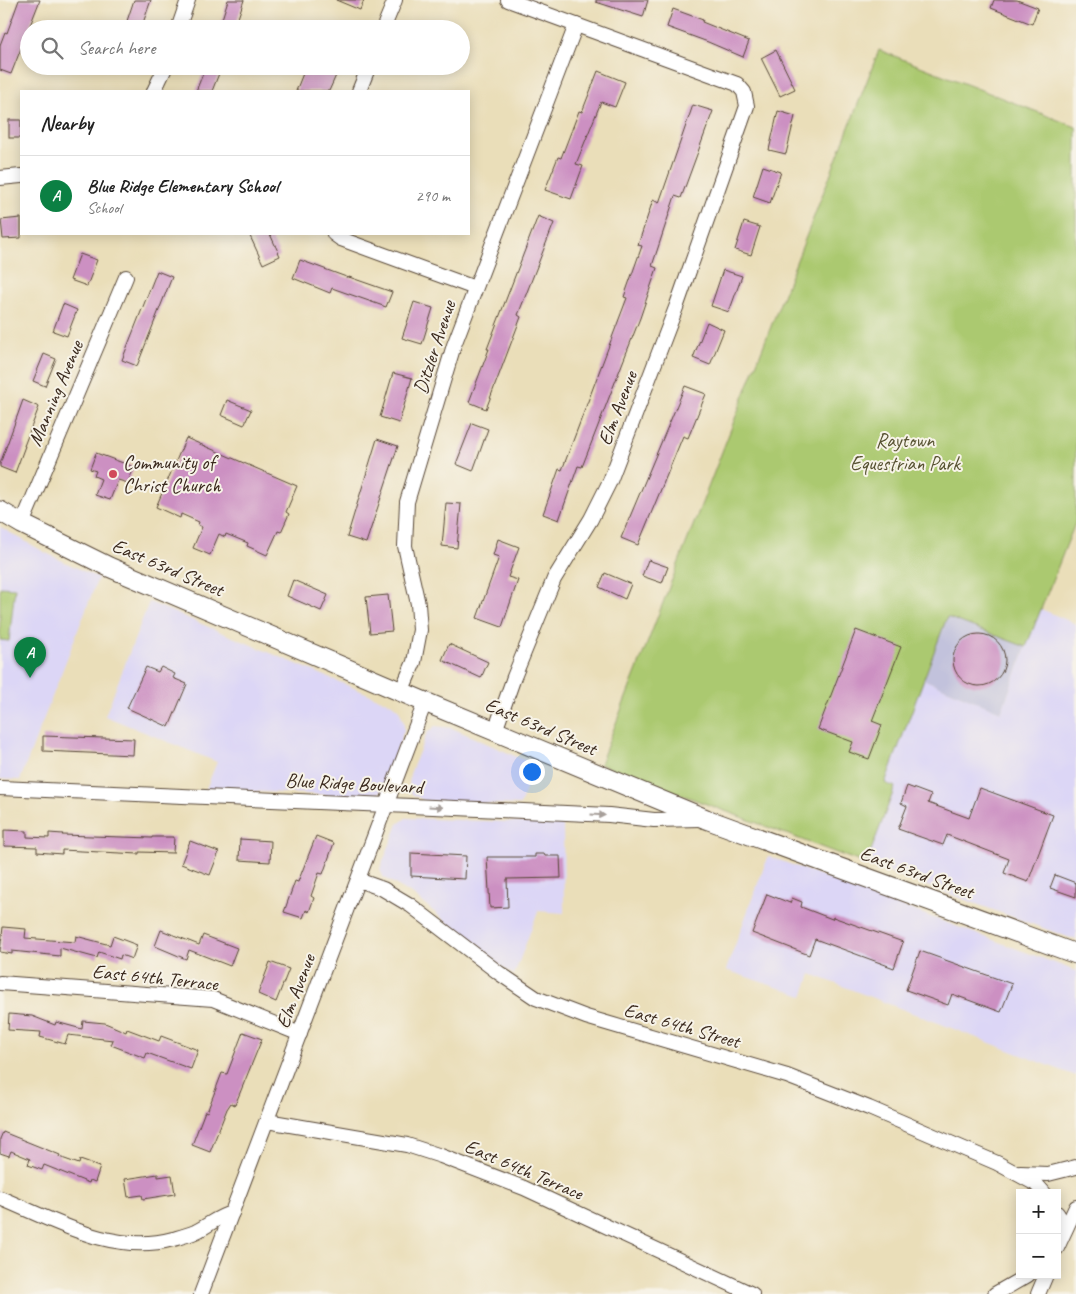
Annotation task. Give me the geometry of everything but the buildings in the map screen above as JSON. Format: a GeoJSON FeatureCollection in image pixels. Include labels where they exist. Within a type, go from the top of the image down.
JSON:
{"type":"FeatureCollection","features":[{"type":"Feature","properties":{"kind":"main road","name":"East 63rd Street"},"geometry":{"type":"LineString","coordinates":[[0,511],[22,524],[109,567],[400,692],[706,819],[1076,954]]}},
{"type":"Feature","properties":{"kind":"street"},"geometry":{"type":"LineString","coordinates":[[181,20],[188,0]]}},
{"type":"Feature","properties":{"kind":"street"},"geometry":{"type":"LineString","coordinates":[[387,20],[395,0]]}},
{"type":"Feature","properties":{"kind":"street"},"geometry":{"type":"LineString","coordinates":[[508,0],[576,25]]}},
{"type":"Feature","properties":{"kind":"street","name":"Elm Avenue"},"geometry":{"type":"LineString","coordinates":[[495,731],[514,677],[554,580],[592,519],[614,471],[747,106],[744,92],[737,84],[576,25]]}},
{"type":"Feature","properties":{"kind":"street","name":"Ditzler Avenue"},"geometry":{"type":"LineString","coordinates":[[400,692],[414,662],[420,630],[418,604],[404,546],[407,502],[454,345],[576,25]]}},
{"type":"Feature","properties":{"kind":"street"},"geometry":{"type":"LineString","coordinates":[[154,90],[162,75]]}},
{"type":"Feature","properties":{"kind":"street"},"geometry":{"type":"LineString","coordinates":[[359,90],[365,75]]}},
{"type":"Feature","properties":{"kind":"street"},"geometry":{"type":"LineString","coordinates":[[0,178],[20,176]]}},
{"type":"Feature","properties":{"kind":"street"},"geometry":{"type":"LineString","coordinates":[[335,235],[341,240],[475,288]]}},
{"type":"Feature","properties":{"kind":"street","name":"Manning Avenue"},"geometry":{"type":"LineString","coordinates":[[22,524],[126,277]]}},
{"type":"Feature","properties":{"kind":"street","name":"Elm Avenue"},"geometry":{"type":"LineString","coordinates":[[201,1294],[425,702]]}},
{"type":"Feature","properties":{"kind":"street","name":"Blue Ridge Boulevard"},"geometry":{"type":"LineString","coordinates":[[0,788],[387,804],[609,815],[654,820],[706,819]]}},
{"type":"Feature","properties":{"kind":"street","name":"East 64th Street"},"geometry":{"type":"LineString","coordinates":[[358,880],[383,889],[410,905],[499,973],[536,998],[586,1017],[787,1076],[869,1108],[997,1163],[1036,1184],[1040,1189]]}},
{"type":"Feature","properties":{"kind":"street","name":"East 64th Terrace"},"geometry":{"type":"LineString","coordinates":[[0,983],[213,999],[300,1034]]}},
{"type":"Feature","properties":{"kind":"street","name":"East 64th Terrace"},"geometry":{"type":"LineString","coordinates":[[267,1121],[407,1145],[441,1156],[524,1188],[752,1294]]}},
{"type":"Feature","properties":{"kind":"street","name":"East 64th Street"},"geometry":{"type":"LineString","coordinates":[[1015,1172],[1048,1174],[1076,1167]]}},
{"type":"Feature","properties":{"kind":"street"},"geometry":{"type":"LineString","coordinates":[[0,1198],[88,1235],[117,1242],[133,1243],[171,1240],[195,1232],[225,1214],[232,1212]]}},
{"type":"Feature","properties":{"kind":"street"},"geometry":{"type":"LineString","coordinates":[[1061,1239],[1076,1207]]}},
{"type":"Feature","properties":{"kind":"street"},"geometry":{"type":"LineString","coordinates":[[1061,1219],[1066,1227]]}},
{"type":"Feature","properties":{"kind":"street"},"geometry":{"type":"LineString","coordinates":[[1061,1235],[1066,1227]]}},
{"type":"Feature","properties":{"kind":"street"},"geometry":{"type":"LineString","coordinates":[[995,1294],[1021,1279]]}},
{"type":"Feature","properties":{"kind":"street"},"geometry":{"type":"LineString","coordinates":[[1038,1294],[1044,1279]]}},
{"type":"Feature","properties":{"kind":"shaded area"},"geometry":{"type":"Polygon","coordinates":[[[0,527],[46,553],[98,578],[20,780],[0,779],[0,527]]]}},
{"type":"Feature","properties":{"kind":"shaded area"},"geometry":{"type":"Polygon","coordinates":[[[149,602],[392,704],[399,710],[404,723],[404,730],[380,793],[370,797],[206,789],[217,762],[105,716],[149,602]]]}},
{"type":"Feature","properties":{"kind":"shaded area"},"geometry":{"type":"Polygon","coordinates":[[[1041,609],[1076,624],[1076,940],[866,864],[895,787],[885,783],[923,679],[1001,712],[1041,609]]]}},
{"type":"Feature","properties":{"kind":"shaded area"},"geometry":{"type":"Polygon","coordinates":[[[947,617],[1026,647],[1001,712],[923,679],[947,617]]]}},
{"type":"Feature","properties":{"kind":"shaded area"},"geometry":{"type":"Polygon","coordinates":[[[435,726],[452,728],[535,765],[520,805],[425,801],[412,794],[409,789],[410,774],[427,733],[435,726]]]}},
{"type":"Feature","properties":{"kind":"shaded area"},"geometry":{"type":"Polygon","coordinates":[[[406,818],[563,824],[564,913],[538,911],[514,975],[493,961],[415,896],[383,877],[380,869],[398,824],[406,818]]]}},
{"type":"Feature","properties":{"kind":"shaded area"},"geometry":{"type":"Polygon","coordinates":[[[768,856],[1076,971],[1076,1076],[811,974],[803,996],[726,970],[768,856]]]}},
{"type":"Feature","properties":{"kind":"green space","name":"Raytown Equestrian Park"},"geometry":{"type":"Polygon","coordinates":[[[879,50],[1076,127],[1076,521],[1026,647],[947,617],[885,783],[895,787],[866,864],[600,764],[879,50]]]}},
{"type":"Feature","properties":{"kind":"green space"},"geometry":{"type":"Polygon","coordinates":[[[0,587],[15,588],[9,641],[0,640],[0,587]]]}},
{"type":"Feature","properties":{"kind":"place","name":"Community of Christ Church"},"geometry":{"type":"Point","coordinates":[113,474]}},
{"type":"Feature","properties":{"kind":"place","name":"Blue Ridge Elementary School"},"geometry":{"type":"Point","coordinates":[30,678]}}]}
